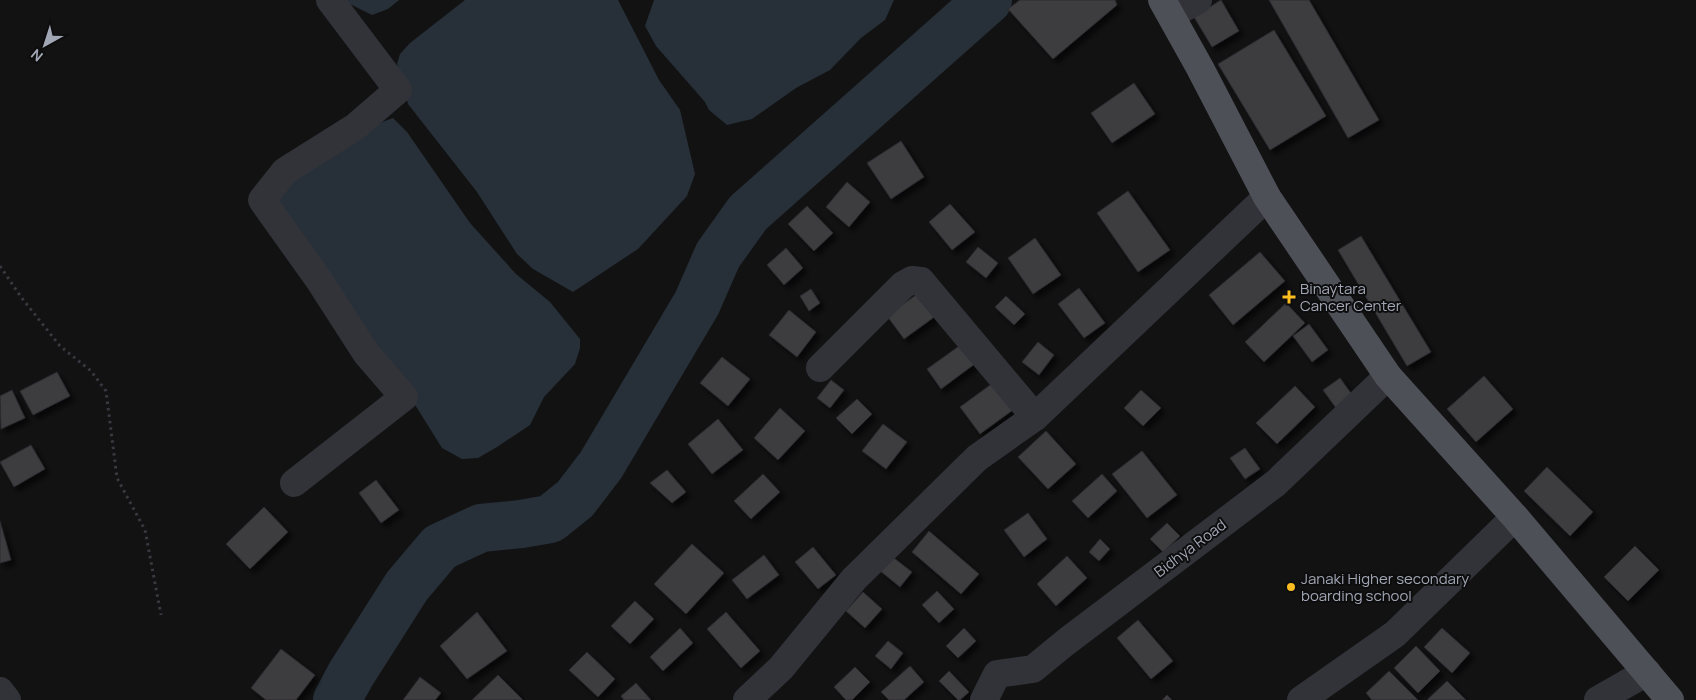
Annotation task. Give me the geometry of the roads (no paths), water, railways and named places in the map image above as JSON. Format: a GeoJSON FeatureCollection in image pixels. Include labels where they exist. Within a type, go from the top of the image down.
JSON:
{"type":"FeatureCollection","features":[{"type":"Feature","properties":{"kind":"main road"},"geometry":{"type":"LineString","coordinates":[[1167,8],[1267,197],[1388,376],[1515,517],[1670,700]]}},
{"type":"Feature","properties":{"kind":"street"},"geometry":{"type":"LineString","coordinates":[[294,482],[404,397],[366,353],[319,280],[262,200],[285,172],[355,127],[398,90],[330,0]]}},
{"type":"Feature","properties":{"kind":"street"},"geometry":{"type":"LineString","coordinates":[[1167,8],[1185,6],[1198,0]]}},
{"type":"Feature","properties":{"kind":"street"},"geometry":{"type":"LineString","coordinates":[[747,700],[781,668],[854,579],[956,478],[977,458],[1035,417],[1267,197]]}},
{"type":"Feature","properties":{"kind":"street"},"geometry":{"type":"LineString","coordinates":[[820,368],[903,285],[912,280],[921,281],[1035,417]]}},
{"type":"Feature","properties":{"kind":"street","name":"Bidhya Road"},"geometry":{"type":"LineString","coordinates":[[984,700],[998,674],[1033,669],[1276,483],[1388,376]]}},
{"type":"Feature","properties":{"kind":"street"},"geometry":{"type":"LineString","coordinates":[[1301,700],[1396,634],[1515,517]]}},
{"type":"Feature","properties":{"kind":"street"},"geometry":{"type":"LineString","coordinates":[[1598,700],[1647,672]]}},
{"type":"Feature","properties":{"kind":"street"},"geometry":{"type":"LineString","coordinates":[[0,691],[7,700]]}},
{"type":"Feature","properties":{"kind":"waterway"},"geometry":{"type":"LineString","coordinates":[[337,700],[351,674],[407,586],[440,547],[481,528],[550,519],[575,499],[601,465],[697,303],[718,255],[748,213],[988,0]]}},
{"type":"Feature","properties":{"kind":"place","name":"Binaytara Cancer Center"},"geometry":{"type":"Point","coordinates":[1289,297]}},
{"type":"Feature","properties":{"kind":"place","name":"Janaki Higher secondary boarding school"},"geometry":{"type":"Point","coordinates":[1291,587]}}]}
